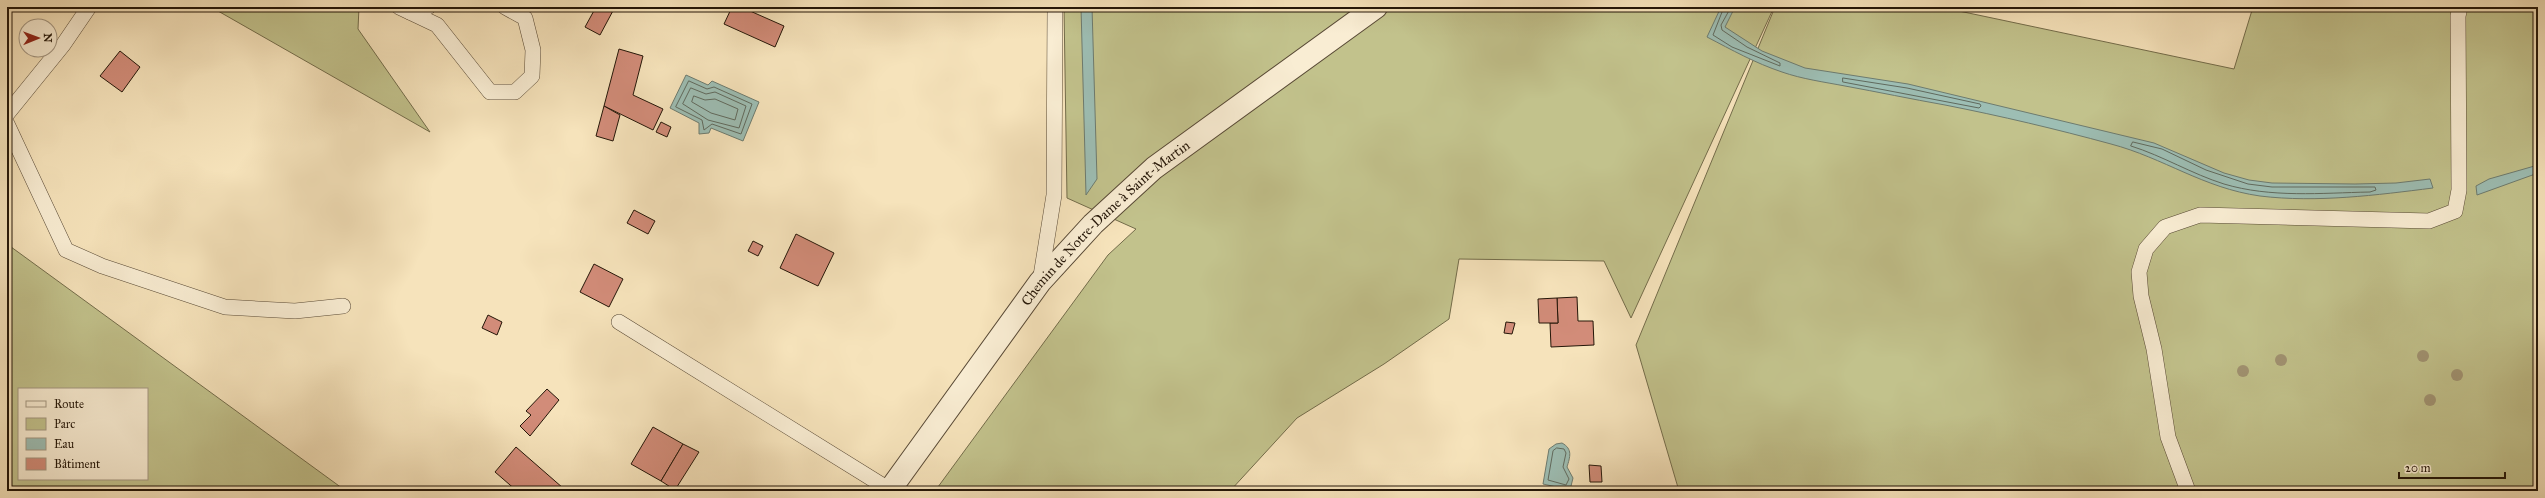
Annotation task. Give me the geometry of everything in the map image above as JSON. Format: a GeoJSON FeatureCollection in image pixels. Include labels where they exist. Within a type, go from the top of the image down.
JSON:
{"type":"FeatureCollection","features":[{"type":"Feature","properties":{"kind":"street","name":"Chemin de Notre-Dame à Saint-Martin"},"geometry":{"type":"LineString","coordinates":[[889,490],[1040,282],[1092,224],[1154,168],[1376,7]]}},
{"type":"Feature","properties":{"kind":"lane"},"geometry":{"type":"LineString","coordinates":[[7,114],[63,45],[89,7]]}},
{"type":"Feature","properties":{"kind":"lane"},"geometry":{"type":"LineString","coordinates":[[404,10],[428,7]]}},
{"type":"Feature","properties":{"kind":"lane"},"geometry":{"type":"LineString","coordinates":[[404,10],[437,25],[490,92],[515,92],[532,76],[533,50],[525,18],[505,7]]}},
{"type":"Feature","properties":{"kind":"lane"},"geometry":{"type":"LineString","coordinates":[[1040,282],[1054,195],[1055,7]]}},
{"type":"Feature","properties":{"kind":"lane"},"geometry":{"type":"LineString","coordinates":[[2188,491],[2168,437],[2154,349],[2141,296],[2139,272],[2146,249],[2165,227],[2200,215],[2429,221],[2455,211],[2459,190],[2458,16],[2460,7]]}},
{"type":"Feature","properties":{"kind":"lane"},"geometry":{"type":"LineString","coordinates":[[7,124],[66,250],[102,266],[225,307],[295,311],[343,306]]}},
{"type":"Feature","properties":{"kind":"lane"},"geometry":{"type":"LineString","coordinates":[[618,322],[889,490]]}},
{"type":"Feature","properties":{"kind":"green space"},"geometry":{"type":"Polygon","coordinates":[[[211,7],[359,7],[358,29],[430,132],[211,7]]]}},
{"type":"Feature","properties":{"kind":"green space"},"geometry":{"type":"Polygon","coordinates":[[[1064,7],[1774,7],[1631,318],[1604,261],[1459,259],[1449,319],[1384,364],[1297,418],[1230,491],[935,491],[1108,255],[1136,229],[1067,198],[1064,7]]]}},
{"type":"Feature","properties":{"kind":"green space"},"geometry":{"type":"Polygon","coordinates":[[[1775,7],[1940,7],[2234,69],[2253,7],[2538,7],[2538,491],[1679,491],[1636,345],[1775,7]]]}},
{"type":"Feature","properties":{"kind":"green space"},"geometry":{"type":"Polygon","coordinates":[[[7,244],[346,491],[7,491],[7,244]]]}},
{"type":"Feature","properties":{"kind":"water"},"geometry":{"type":"Polygon","coordinates":[[[1081,7],[1092,7],[1097,179],[1086,195],[1081,7]]]}},
{"type":"Feature","properties":{"kind":"water"},"geometry":{"type":"Polygon","coordinates":[[[1721,7],[1735,7],[1725,27],[1762,51],[1805,68],[1908,84],[2154,143],[2224,173],[2249,180],[2272,183],[2355,184],[2396,183],[2430,179],[2433,188],[2347,197],[2303,199],[2260,196],[2239,192],[2202,180],[2130,150],[2090,138],[1945,105],[1797,77],[1782,72],[1753,60],[1707,37],[1721,7]]]}},
{"type":"Feature","properties":{"kind":"water"},"geometry":{"type":"Polygon","coordinates":[[[686,75],[708,85],[712,81],[759,102],[743,141],[711,128],[709,133],[699,134],[699,123],[670,108],[686,75]]]}},
{"type":"Feature","properties":{"kind":"water"},"geometry":{"type":"Polygon","coordinates":[[[2538,165],[2538,173],[2477,195],[2476,186],[2489,179],[2538,165]]]}},
{"type":"Feature","properties":{"kind":"water"},"geometry":{"type":"Polygon","coordinates":[[[1562,443],[1568,448],[1570,454],[1567,467],[1573,478],[1570,490],[1543,484],[1549,449],[1556,444],[1562,443]]]}},
{"type":"Feature","properties":{"kind":"building"},"geometry":{"type":"Polygon","coordinates":[[[596,7],[615,7],[600,35],[585,27],[596,7]]]}},
{"type":"Feature","properties":{"kind":"building"},"geometry":{"type":"Polygon","coordinates":[[[732,7],[741,7],[784,26],[775,47],[724,24],[732,7]]]}},
{"type":"Feature","properties":{"kind":"building"},"geometry":{"type":"Polygon","coordinates":[[[619,49],[643,56],[633,95],[663,109],[653,130],[604,106],[619,49]]]}},
{"type":"Feature","properties":{"kind":"building"},"geometry":{"type":"Polygon","coordinates":[[[120,51],[140,67],[122,92],[100,76],[120,51]]]}},
{"type":"Feature","properties":{"kind":"building"},"geometry":{"type":"Polygon","coordinates":[[[604,106],[620,115],[613,141],[596,136],[604,106]]]}},
{"type":"Feature","properties":{"kind":"building"},"geometry":{"type":"Polygon","coordinates":[[[661,122],[671,127],[667,137],[656,132],[661,122]]]}},
{"type":"Feature","properties":{"kind":"building"},"geometry":{"type":"Polygon","coordinates":[[[634,210],[655,221],[648,234],[627,223],[634,210]]]}},
{"type":"Feature","properties":{"kind":"building"},"geometry":{"type":"Polygon","coordinates":[[[796,234],[834,253],[818,286],[780,268],[796,234]]]}},
{"type":"Feature","properties":{"kind":"building"},"geometry":{"type":"Polygon","coordinates":[[[753,241],[763,246],[758,256],[748,251],[753,241]]]}},
{"type":"Feature","properties":{"kind":"building"},"geometry":{"type":"Polygon","coordinates":[[[594,264],[623,279],[609,307],[580,292],[594,264]]]}},
{"type":"Feature","properties":{"kind":"building"},"geometry":{"type":"Polygon","coordinates":[[[1577,297],[1578,321],[1593,321],[1594,345],[1551,347],[1550,323],[1558,323],[1557,298],[1577,297]]]}},
{"type":"Feature","properties":{"kind":"building"},"geometry":{"type":"Polygon","coordinates":[[[1557,298],[1558,323],[1539,323],[1538,299],[1557,298]]]}},
{"type":"Feature","properties":{"kind":"building"},"geometry":{"type":"Polygon","coordinates":[[[488,315],[502,322],[497,335],[482,328],[488,315]]]}},
{"type":"Feature","properties":{"kind":"building"},"geometry":{"type":"Polygon","coordinates":[[[1506,322],[1515,323],[1512,334],[1504,333],[1506,322]]]}},
{"type":"Feature","properties":{"kind":"building"},"geometry":{"type":"Polygon","coordinates":[[[547,389],[559,400],[530,436],[520,426],[531,415],[526,411],[547,389]]]}},
{"type":"Feature","properties":{"kind":"building"},"geometry":{"type":"Polygon","coordinates":[[[653,427],[683,444],[661,481],[631,464],[653,427]]]}},
{"type":"Feature","properties":{"kind":"building"},"geometry":{"type":"Polygon","coordinates":[[[683,444],[699,452],[675,490],[661,481],[683,444]]]}},
{"type":"Feature","properties":{"kind":"building"},"geometry":{"type":"Polygon","coordinates":[[[516,447],[563,488],[560,491],[517,491],[495,472],[516,447]]]}},
{"type":"Feature","properties":{"kind":"building"},"geometry":{"type":"Polygon","coordinates":[[[1589,465],[1601,466],[1602,482],[1590,482],[1589,465]]]}}]}
